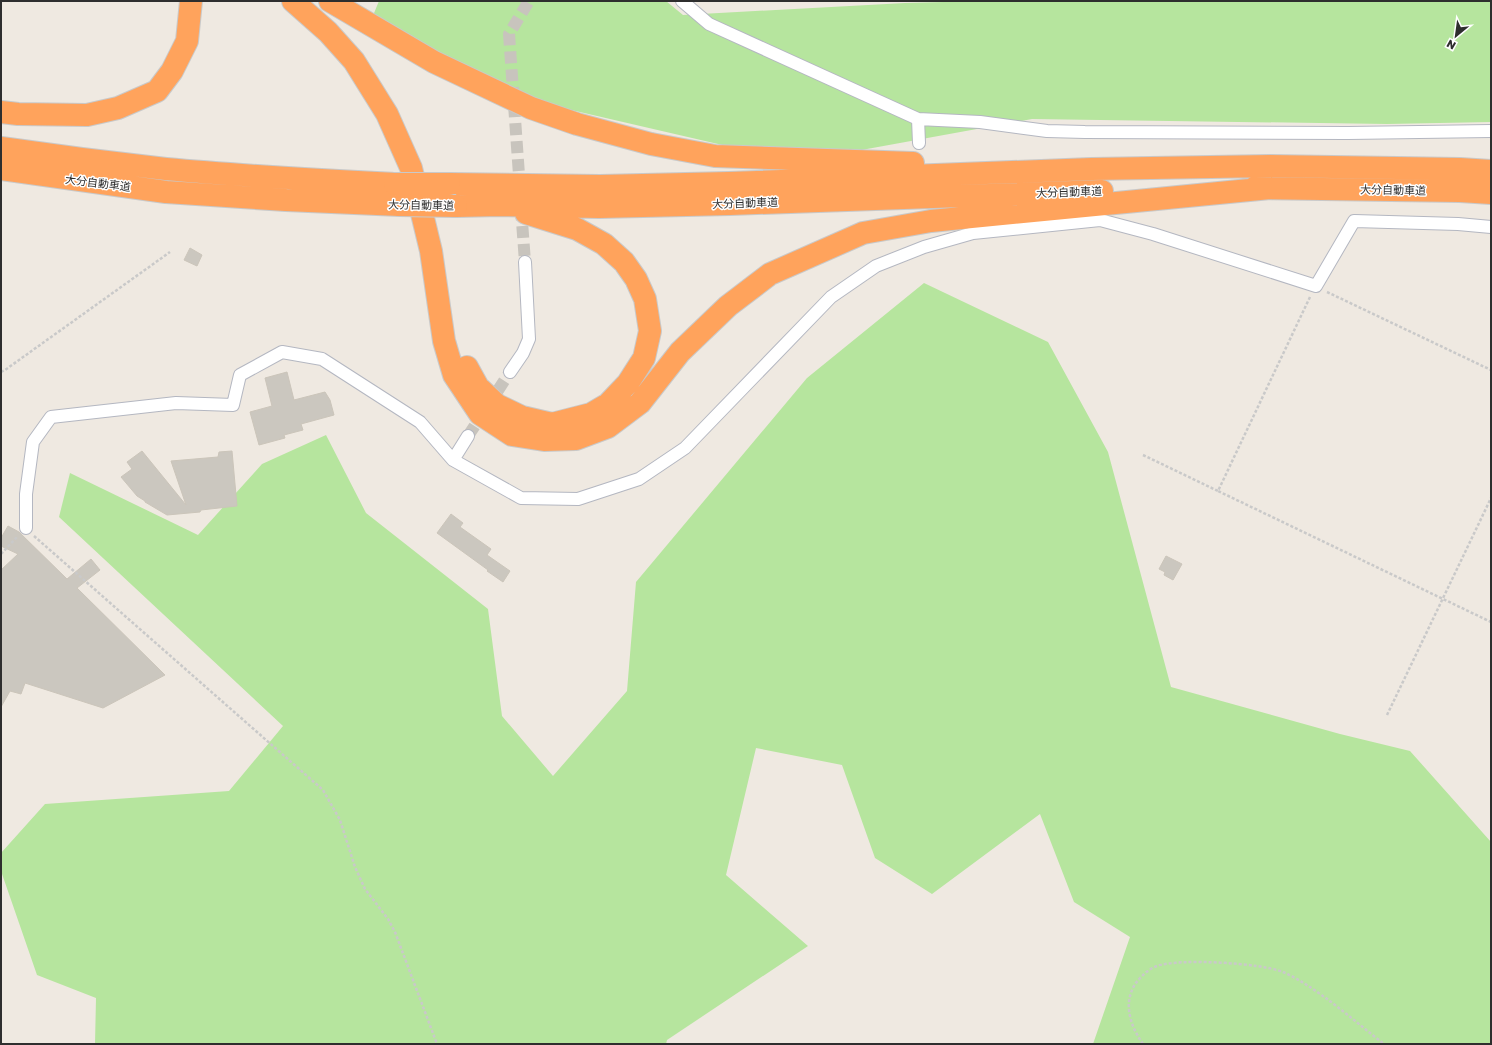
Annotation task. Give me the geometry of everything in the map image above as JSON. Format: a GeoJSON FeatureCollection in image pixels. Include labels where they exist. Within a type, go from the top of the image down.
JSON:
{"type":"FeatureCollection","features":[{"type":"Feature","properties":{"kind":"highway"},"geometry":{"type":"LineString","coordinates":[[1,112],[18,114],[88,115],[118,108],[157,91],[172,71],[187,41],[191,1]]}},
{"type":"Feature","properties":{"kind":"highway"},"geometry":{"type":"LineString","coordinates":[[293,1],[328,32],[354,61],[387,114],[399,138],[410,168],[431,251],[444,341],[454,375],[480,414],[512,435],[544,440],[576,439],[608,426],[640,403],[680,352],[728,306],[770,274],[863,233],[931,221],[1270,188]]}},
{"type":"Feature","properties":{"kind":"highway"},"geometry":{"type":"LineString","coordinates":[[316,1],[330,14],[358,47],[398,109],[415,143],[422,166],[447,285],[451,320],[465,363],[478,387],[497,405],[522,417],[537,421],[552,424],[590,414],[608,404],[628,383],[644,358],[650,331],[645,299],[636,280],[624,262],[604,244],[577,229],[500,205]]}},
{"type":"Feature","properties":{"kind":"highway"},"geometry":{"type":"LineString","coordinates":[[330,1],[434,62],[531,108],[577,124],[651,144],[715,156],[1092,169]]}},
{"type":"Feature","properties":{"kind":"highway","name":"大分自動車道"},"geometry":{"type":"LineString","coordinates":[[1,148],[68,158],[166,169],[395,184],[600,186],[1092,169],[1270,166],[1460,169],[1491,171]]}},
{"type":"Feature","properties":{"kind":"highway","name":"大分自動車道"},"geometry":{"type":"LineString","coordinates":[[1,170],[166,192],[286,200],[456,206],[500,205],[614,207],[745,204],[1093,191],[1270,188],[1460,190],[1491,193]]}},
{"type":"Feature","properties":{"kind":"street"},"geometry":{"type":"LineString","coordinates":[[682,1],[709,24],[918,119],[980,122],[1047,131],[1085,132],[1348,133],[1491,131]]}},
{"type":"Feature","properties":{"kind":"street"},"geometry":{"type":"LineString","coordinates":[[918,119],[919,143]]}},
{"type":"Feature","properties":{"kind":"street"},"geometry":{"type":"LineString","coordinates":[[26,528],[26,494],[33,442],[52,417],[176,403],[232,405],[240,376],[282,352],[322,359],[420,422],[453,460],[521,498],[578,500],[639,479],[685,448],[831,297],[876,266],[924,247],[973,233],[1100,220],[1153,234],[1316,286],[1354,221],[1458,224],[1491,227]]}},
{"type":"Feature","properties":{"kind":"street"},"geometry":{"type":"LineString","coordinates":[[923,234],[924,247]]}},
{"type":"Feature","properties":{"kind":"street"},"geometry":{"type":"LineString","coordinates":[[510,372],[523,352],[529,338],[525,262]]}},
{"type":"Feature","properties":{"kind":"street"},"geometry":{"type":"LineString","coordinates":[[453,460],[468,436]]}},
{"type":"Feature","properties":{"kind":"path"},"geometry":{"type":"LineString","coordinates":[[1,372],[170,252]]}},
{"type":"Feature","properties":{"kind":"path"},"geometry":{"type":"LineString","coordinates":[[1218,491],[1316,286],[1491,370]]}},
{"type":"Feature","properties":{"kind":"path"},"geometry":{"type":"LineString","coordinates":[[1143,455],[1491,622]]}},
{"type":"Feature","properties":{"kind":"path"},"geometry":{"type":"LineString","coordinates":[[1387,715],[1491,498]]}},
{"type":"Feature","properties":{"kind":"path"},"geometry":{"type":"LineString","coordinates":[[1,554],[26,528],[323,790],[340,820],[355,867],[365,889],[388,919],[395,932],[437,1044]]}},
{"type":"Feature","properties":{"kind":"path"},"geometry":{"type":"LineString","coordinates":[[1143,1044],[1136,1034],[1128,1011],[1129,999],[1132,990],[1136,981],[1145,973],[1155,966],[1171,962],[1233,963],[1265,967],[1282,972],[1330,1002],[1384,1044]]}},
{"type":"Feature","properties":{"kind":"green space"},"geometry":{"type":"Polygon","coordinates":[[[379,1],[666,1],[683,15],[905,3],[982,1],[1491,1],[1491,122],[1387,124],[1032,119],[845,153],[731,147],[541,103],[372,18],[379,1]]]}},
{"type":"Feature","properties":{"kind":"green space"},"geometry":{"type":"Polygon","coordinates":[[[924,283],[1048,342],[1108,452],[1171,687],[1340,734],[1410,751],[1491,842],[1491,1044],[1093,1044],[1130,937],[1074,902],[1040,814],[932,894],[875,858],[842,765],[756,748],[726,875],[808,946],[667,1040],[666,1044],[95,1044],[96,998],[37,975],[1,871],[1,853],[45,804],[229,791],[283,726],[59,517],[70,473],[198,535],[262,464],[326,435],[366,513],[488,609],[502,716],[553,776],[627,691],[636,582],[807,378],[924,283]]]}},
{"type":"Feature","properties":{"kind":"building"},"geometry":{"type":"Polygon","coordinates":[[[190,248],[202,255],[197,266],[184,260],[190,248]]]}},
{"type":"Feature","properties":{"kind":"building"},"geometry":{"type":"Polygon","coordinates":[[[287,372],[294,400],[325,392],[330,400],[334,415],[301,424],[303,430],[284,435],[285,438],[259,445],[250,412],[272,406],[265,378],[287,372]]]}},
{"type":"Feature","properties":{"kind":"building"},"geometry":{"type":"Polygon","coordinates":[[[142,451],[186,505],[171,461],[218,457],[219,452],[232,451],[237,506],[201,510],[200,512],[167,515],[137,496],[121,477],[132,469],[127,462],[142,451]]]}},
{"type":"Feature","properties":{"kind":"building"},"geometry":{"type":"Polygon","coordinates":[[[451,514],[463,523],[460,527],[491,549],[487,555],[510,571],[503,582],[437,533],[451,514]]]}},
{"type":"Feature","properties":{"kind":"building"},"geometry":{"type":"Polygon","coordinates":[[[8,526],[19,532],[67,579],[91,559],[100,570],[77,588],[165,675],[103,708],[25,683],[21,694],[10,691],[1,707],[1,570],[18,554],[1,546],[1,538],[8,526]]]}},
{"type":"Feature","properties":{"kind":"building"},"geometry":{"type":"Polygon","coordinates":[[[1166,556],[1182,564],[1173,580],[1164,575],[1165,572],[1159,569],[1166,556]]]}},
{"type":"Feature","properties":{"kind":"tunnel"},"geometry":{"type":"LineString","coordinates":[[520,189],[509,34],[529,1]]}},
{"type":"Feature","properties":{"kind":"tunnel"},"geometry":{"type":"LineString","coordinates":[[521,208],[525,262]]}},
{"type":"Feature","properties":{"kind":"tunnel"},"geometry":{"type":"LineString","coordinates":[[468,436],[510,372]]}}]}
